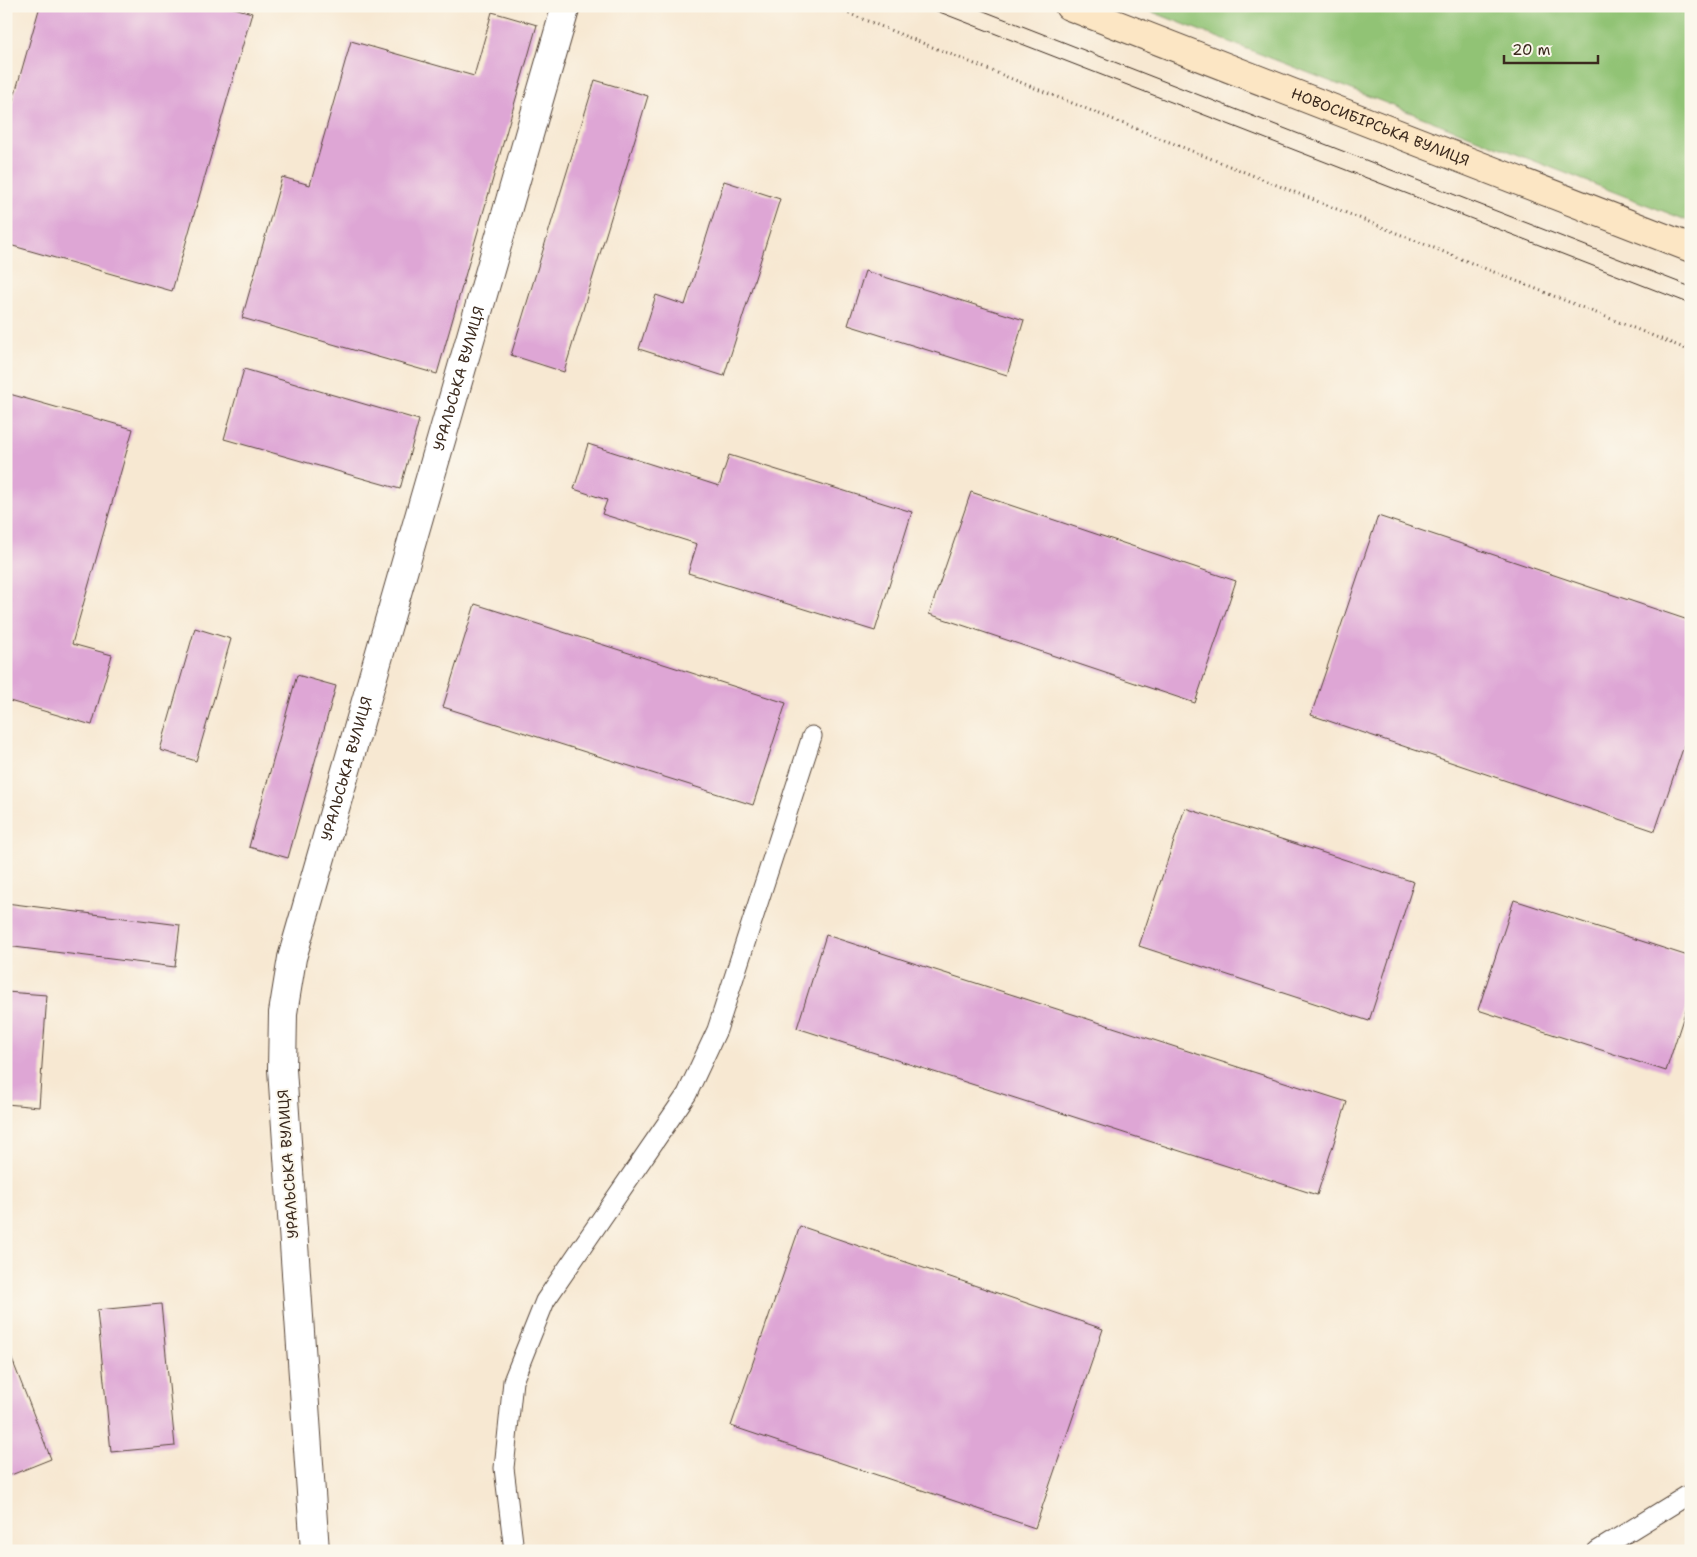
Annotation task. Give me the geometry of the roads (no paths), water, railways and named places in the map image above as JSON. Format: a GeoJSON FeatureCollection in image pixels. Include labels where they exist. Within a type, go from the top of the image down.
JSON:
{"type":"FeatureCollection","features":[{"type":"Feature","properties":{"kind":"main road","name":"НОВОСИБІРСЬКА ВУЛИЦЯ"},"geometry":{"type":"LineString","coordinates":[[1069,6],[1691,248]]}},
{"type":"Feature","properties":{"kind":"street","name":"УРАЛЬСЬКА ВУЛИЦЯ"},"geometry":{"type":"LineString","coordinates":[[315,1551],[282,1069],[283,1013],[292,958],[566,6]]}},
{"type":"Feature","properties":{"kind":"lane"},"geometry":{"type":"LineString","coordinates":[[514,1551],[504,1468],[513,1381],[545,1301],[688,1094],[717,1030],[812,736]]}},
{"type":"Feature","properties":{"kind":"lane"},"geometry":{"type":"LineString","coordinates":[[1597,1551],[1691,1493]]}},
{"type":"Feature","properties":{"kind":"tram line"},"geometry":{"type":"LineString","coordinates":[[924,6],[1691,304]]}},
{"type":"Feature","properties":{"kind":"tram line"},"geometry":{"type":"LineString","coordinates":[[971,6],[1691,287]]}}]}
